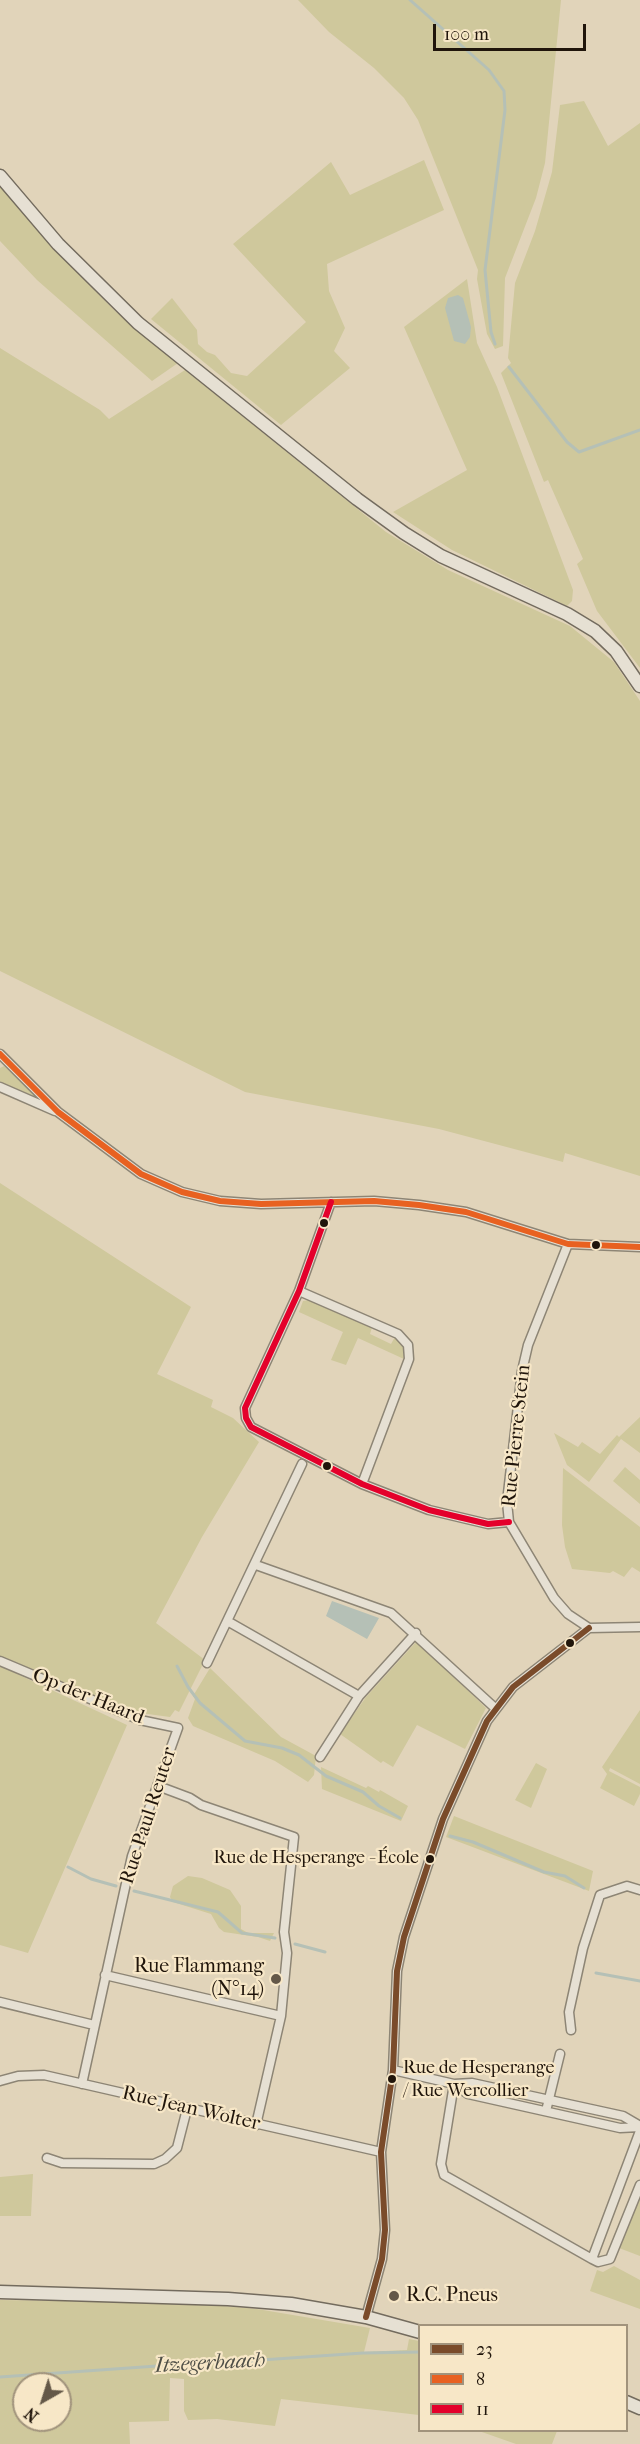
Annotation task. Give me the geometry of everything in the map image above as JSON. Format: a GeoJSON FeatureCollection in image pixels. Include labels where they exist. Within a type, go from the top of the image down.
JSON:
{"type":"FeatureCollection","features":[{"type":"Feature","properties":{"kind":"main road"},"geometry":{"type":"LineString","coordinates":[[0,176],[58,244],[138,323],[357,499],[441,556],[567,614],[595,632],[616,651],[640,686]]}},
{"type":"Feature","properties":{"kind":"main road"},"geometry":{"type":"LineString","coordinates":[[0,2292],[228,2299],[291,2304],[366,2317],[418,2331]]}},
{"type":"Feature","properties":{"kind":"street"},"geometry":{"type":"LineString","coordinates":[[1,1056],[58,1112],[141,1173],[182,1192],[219,1201],[261,1204],[374,1201],[466,1212],[568,1244],[640,1246]]}},
{"type":"Feature","properties":{"kind":"street"},"geometry":{"type":"LineString","coordinates":[[0,1087],[58,1112]]}},
{"type":"Feature","properties":{"kind":"street"},"geometry":{"type":"LineString","coordinates":[[331,1202],[299,1291],[245,1408],[246,1418],[251,1427],[362,1484],[429,1510],[488,1524],[509,1522]]}},
{"type":"Feature","properties":{"kind":"street","name":"Rue Pierre Stein"},"geometry":{"type":"LineString","coordinates":[[568,1244],[528,1345],[522,1371],[507,1502],[509,1522],[554,1598],[568,1614],[589,1628]]}},
{"type":"Feature","properties":{"kind":"street"},"geometry":{"type":"LineString","coordinates":[[299,1291],[398,1334],[408,1345],[409,1359],[362,1484]]}},
{"type":"Feature","properties":{"kind":"street"},"geometry":{"type":"LineString","coordinates":[[207,1663],[229,1622],[302,1464]]}},
{"type":"Feature","properties":{"kind":"street"},"geometry":{"type":"LineString","coordinates":[[256,1564],[391,1613],[416,1633],[495,1708]]}},
{"type":"Feature","properties":{"kind":"street"},"geometry":{"type":"LineString","coordinates":[[229,1622],[359,1696]]}},
{"type":"Feature","properties":{"kind":"street"},"geometry":{"type":"LineString","coordinates":[[366,2317],[382,2259],[385,2230],[381,2152],[393,2070],[397,1971],[404,1936],[443,1819],[477,1741],[495,1708],[513,1687],[589,1628],[640,1627]]}},
{"type":"Feature","properties":{"kind":"street"},"geometry":{"type":"LineString","coordinates":[[320,1757],[359,1696],[416,1633]]}},
{"type":"Feature","properties":{"kind":"street","name":"Op der Haard"},"geometry":{"type":"LineString","coordinates":[[0,1661],[140,1720],[178,1728]]}},
{"type":"Feature","properties":{"kind":"street","name":"Rue Paul Reuter"},"geometry":{"type":"LineString","coordinates":[[82,2084],[132,1856],[178,1728]]}},
{"type":"Feature","properties":{"kind":"street"},"geometry":{"type":"LineString","coordinates":[[158,1786],[211,1809],[294,1837],[284,1932],[287,1953],[280,2016],[256,2124]]}},
{"type":"Feature","properties":{"kind":"street"},"geometry":{"type":"LineString","coordinates":[[571,2030],[571,2001],[583,1948],[600,1895],[627,1886],[640,1890]]}},
{"type":"Feature","properties":{"kind":"street"},"geometry":{"type":"LineString","coordinates":[[105,1975],[280,2016]]}},
{"type":"Feature","properties":{"kind":"street"},"geometry":{"type":"LineString","coordinates":[[0,2002],[94,2025]]}},
{"type":"Feature","properties":{"kind":"street"},"geometry":{"type":"LineString","coordinates":[[546,2111],[560,2054]]}},
{"type":"Feature","properties":{"kind":"street"},"geometry":{"type":"LineString","coordinates":[[393,2070],[453,2084],[472,2083],[549,2099],[623,2116],[640,2126]]}},
{"type":"Feature","properties":{"kind":"street","name":"Rue Jean Wolter"},"geometry":{"type":"LineString","coordinates":[[0,2081],[18,2076],[38,2075],[381,2152]]}},
{"type":"Feature","properties":{"kind":"street"},"geometry":{"type":"LineString","coordinates":[[453,2084],[468,2094],[620,2128],[640,2126]]}},
{"type":"Feature","properties":{"kind":"street"},"geometry":{"type":"LineString","coordinates":[[453,2084],[441,2164],[444,2175],[592,2259],[604,2262],[610,2259],[640,2185]]}},
{"type":"Feature","properties":{"kind":"street"},"geometry":{"type":"LineString","coordinates":[[47,2158],[62,2163],[154,2164],[165,2160],[177,2148],[188,2109]]}},
{"type":"Feature","properties":{"kind":"street"},"geometry":{"type":"LineString","coordinates":[[592,2259],[640,2131]]}},
{"type":"Feature","properties":{"kind":"shaded area"},"geometry":{"type":"Polygon","coordinates":[[[298,0],[561,0],[545,163],[536,198],[505,278],[503,346],[495,349],[487,334],[477,279],[478,270],[418,120],[404,98],[374,68],[329,32],[298,0]]]}},
{"type":"Feature","properties":{"kind":"shaded area"},"geometry":{"type":"Polygon","coordinates":[[[584,101],[608,146],[640,123],[640,668],[597,611],[577,564],[583,559],[548,480],[544,482],[501,373],[511,363],[508,358],[515,283],[535,231],[552,172],[560,105],[584,101]]]}},
{"type":"Feature","properties":{"kind":"shaded area"},"geometry":{"type":"Polygon","coordinates":[[[424,160],[444,210],[327,264],[329,291],[345,328],[334,351],[350,368],[281,425],[151,319],[172,298],[197,330],[198,344],[207,352],[215,355],[231,373],[247,376],[306,322],[233,244],[331,162],[350,195],[424,160]]]}},
{"type":"Feature","properties":{"kind":"shaded area"},"geometry":{"type":"Polygon","coordinates":[[[0,186],[52,247],[115,311],[178,363],[152,381],[37,280],[0,241],[0,186]]]}},
{"type":"Feature","properties":{"kind":"shaded area"},"geometry":{"type":"Polygon","coordinates":[[[467,279],[477,343],[497,387],[573,590],[572,601],[567,606],[452,550],[393,512],[467,470],[404,327],[467,279]]]}},
{"type":"Feature","properties":{"kind":"shaded area"},"geometry":{"type":"Polygon","coordinates":[[[458,295],[463,298],[471,327],[470,337],[465,344],[454,341],[445,308],[448,298],[458,295]]]}},
{"type":"Feature","properties":{"kind":"shaded area"},"geometry":{"type":"Polygon","coordinates":[[[0,348],[100,410],[109,419],[185,370],[386,532],[448,570],[570,626],[614,662],[640,701],[640,1176],[565,1153],[563,1162],[439,1129],[245,1092],[0,971],[0,348]]]}},
{"type":"Feature","properties":{"kind":"shaded area"},"geometry":{"type":"Polygon","coordinates":[[[4,1066],[35,1094],[33,1099],[0,1085],[0,1068],[4,1066]]]}},
{"type":"Feature","properties":{"kind":"shaded area"},"geometry":{"type":"Polygon","coordinates":[[[0,1183],[191,1307],[157,1374],[213,1400],[211,1407],[233,1418],[259,1442],[202,1537],[156,1623],[205,1660],[179,1712],[175,1710],[170,1717],[133,1712],[0,1657],[0,1183]]]}},
{"type":"Feature","properties":{"kind":"shaded area"},"geometry":{"type":"Polygon","coordinates":[[[310,1300],[372,1327],[370,1334],[391,1344],[395,1337],[403,1347],[404,1359],[358,1338],[346,1365],[331,1360],[343,1332],[299,1312],[303,1301],[310,1300]]]}},
{"type":"Feature","properties":{"kind":"shaded area"},"geometry":{"type":"Polygon","coordinates":[[[640,1417],[640,1453],[621,1439],[589,1482],[567,1465],[554,1433],[578,1447],[582,1442],[600,1454],[617,1435],[619,1437],[640,1417]]]}},
{"type":"Feature","properties":{"kind":"shaded area"},"geometry":{"type":"Polygon","coordinates":[[[625,1467],[640,1480],[640,1504],[613,1481],[625,1467]]]}},
{"type":"Feature","properties":{"kind":"shaded area"},"geometry":{"type":"Polygon","coordinates":[[[563,1468],[640,1527],[640,1572],[632,1567],[624,1577],[613,1571],[610,1573],[572,1569],[565,1547],[562,1525],[563,1468]]]}},
{"type":"Feature","properties":{"kind":"shaded area"},"geometry":{"type":"Polygon","coordinates":[[[332,1601],[379,1618],[367,1639],[326,1616],[332,1601]]]}},
{"type":"Feature","properties":{"kind":"shaded area"},"geometry":{"type":"Polygon","coordinates":[[[417,1641],[486,1708],[465,1749],[417,1725],[393,1767],[383,1761],[381,1763],[340,1734],[366,1697],[417,1641]]]}},
{"type":"Feature","properties":{"kind":"shaded area"},"geometry":{"type":"Polygon","coordinates":[[[0,1666],[127,1725],[28,1953],[0,1945],[0,1666]]]}},
{"type":"Feature","properties":{"kind":"shaded area"},"geometry":{"type":"Polygon","coordinates":[[[210,1668],[281,1737],[316,1756],[314,1775],[308,1782],[275,1761],[193,1726],[188,1718],[195,1699],[193,1696],[210,1668]]]}},
{"type":"Feature","properties":{"kind":"shaded area"},"geometry":{"type":"Polygon","coordinates":[[[640,1710],[640,1784],[610,1768],[609,1771],[640,1787],[640,1794],[634,1806],[600,1788],[607,1774],[602,1767],[640,1710]]]}},
{"type":"Feature","properties":{"kind":"shaded area"},"geometry":{"type":"Polygon","coordinates":[[[536,1763],[547,1769],[531,1808],[515,1800],[536,1763]]]}},
{"type":"Feature","properties":{"kind":"shaded area"},"geometry":{"type":"Polygon","coordinates":[[[321,1767],[366,1788],[368,1786],[379,1792],[380,1790],[408,1806],[401,1821],[322,1789],[321,1767]]]}},
{"type":"Feature","properties":{"kind":"shaded area"},"geometry":{"type":"Polygon","coordinates":[[[454,1816],[593,1871],[589,1891],[446,1837],[454,1816]]]}},
{"type":"Feature","properties":{"kind":"shaded area"},"geometry":{"type":"Polygon","coordinates":[[[188,1876],[202,1878],[230,1890],[241,1906],[241,1929],[248,1933],[274,1933],[270,1941],[224,1932],[211,1914],[173,1902],[170,1897],[173,1886],[188,1876]]]}},
{"type":"Feature","properties":{"kind":"shaded area"},"geometry":{"type":"Polygon","coordinates":[[[33,2174],[31,2216],[0,2216],[0,2177],[33,2174]]]}},
{"type":"Feature","properties":{"kind":"shaded area"},"geometry":{"type":"Polygon","coordinates":[[[640,2194],[640,2256],[619,2248],[640,2194]]]}},
{"type":"Feature","properties":{"kind":"shaded area"},"geometry":{"type":"Polygon","coordinates":[[[614,2266],[640,2280],[640,2309],[590,2291],[597,2270],[603,2272],[614,2266]]]}},
{"type":"Feature","properties":{"kind":"shaded area"},"geometry":{"type":"Polygon","coordinates":[[[0,2300],[190,2303],[257,2309],[370,2328],[364,2352],[407,2350],[409,2339],[418,2341],[418,2415],[281,2399],[275,2426],[217,2419],[188,2420],[184,2411],[184,2379],[170,2378],[169,2421],[129,2422],[130,2444],[0,2444],[0,2300]]]}},
{"type":"Feature","properties":{"kind":"shaded area"},"geometry":{"type":"Polygon","coordinates":[[[482,2432],[557,2432],[552,2444],[516,2444],[482,2432]]]}},
{"type":"Feature","properties":{"kind":"waterway"},"geometry":{"type":"LineString","coordinates":[[410,0],[489,70],[504,91],[505,110],[485,270],[491,332],[495,344]]}},
{"type":"Feature","properties":{"kind":"waterway"},"geometry":{"type":"LineString","coordinates":[[509,367],[567,442],[579,452],[640,430]]}},
{"type":"Feature","properties":{"kind":"waterway"},"geometry":{"type":"LineString","coordinates":[[177,1666],[200,1703],[245,1741],[282,1748],[299,1755],[326,1776],[363,1792],[379,1806],[400,1818]]}},
{"type":"Feature","properties":{"kind":"waterway"},"geometry":{"type":"LineString","coordinates":[[450,1836],[473,1842],[544,1872],[565,1876],[584,1888]]}},
{"type":"Feature","properties":{"kind":"waterway"},"geometry":{"type":"LineString","coordinates":[[68,1867],[91,1879],[116,1886]]}},
{"type":"Feature","properties":{"kind":"waterway"},"geometry":{"type":"LineString","coordinates":[[134,1891],[218,1912],[242,1933],[275,1938]]}},
{"type":"Feature","properties":{"kind":"waterway"},"geometry":{"type":"LineString","coordinates":[[295,1944],[325,1952]]}},
{"type":"Feature","properties":{"kind":"waterway"},"geometry":{"type":"LineString","coordinates":[[596,1973],[640,1981]]}},
{"type":"Feature","properties":{"kind":"waterway","name":"Itzegerbaach"},"geometry":{"type":"LineString","coordinates":[[0,2377],[243,2360],[253,2362],[363,2353],[418,2352]]}},
{"type":"Feature","properties":{"kind":"transit line","name":"8"},"geometry":{"type":"LineString","coordinates":[[0,1054],[58,1112],[141,1174],[182,1192],[220,1201],[261,1204],[374,1201],[419,1205],[466,1212],[568,1244],[640,1247]]}},
{"type":"Feature","properties":{"kind":"transit line","name":"11"},"geometry":{"type":"LineString","coordinates":[[331,1202],[299,1291],[245,1408],[246,1418],[251,1427],[362,1484],[429,1510],[488,1524],[509,1522]]}},
{"type":"Feature","properties":{"kind":"transit line","name":"23"},"geometry":{"type":"LineString","coordinates":[[366,2317],[382,2259],[385,2230],[381,2152],[393,2070],[397,1971],[404,1937],[443,1819],[487,1721],[513,1687],[589,1628]]}},
{"type":"Feature","properties":{"kind":"place","name":"Rue de Hesperange - École"},"geometry":{"type":"Point","coordinates":[430,1859]}},
{"type":"Feature","properties":{"kind":"place","name":"Rue Flammang (N°14)"},"geometry":{"type":"Point","coordinates":[276,1979]}},
{"type":"Feature","properties":{"kind":"place","name":"Rue de Hesperange / Rue Wercollier"},"geometry":{"type":"Point","coordinates":[392,2079]}},
{"type":"Feature","properties":{"kind":"place","name":"R.C. Pneus"},"geometry":{"type":"Point","coordinates":[394,2296]}}]}
